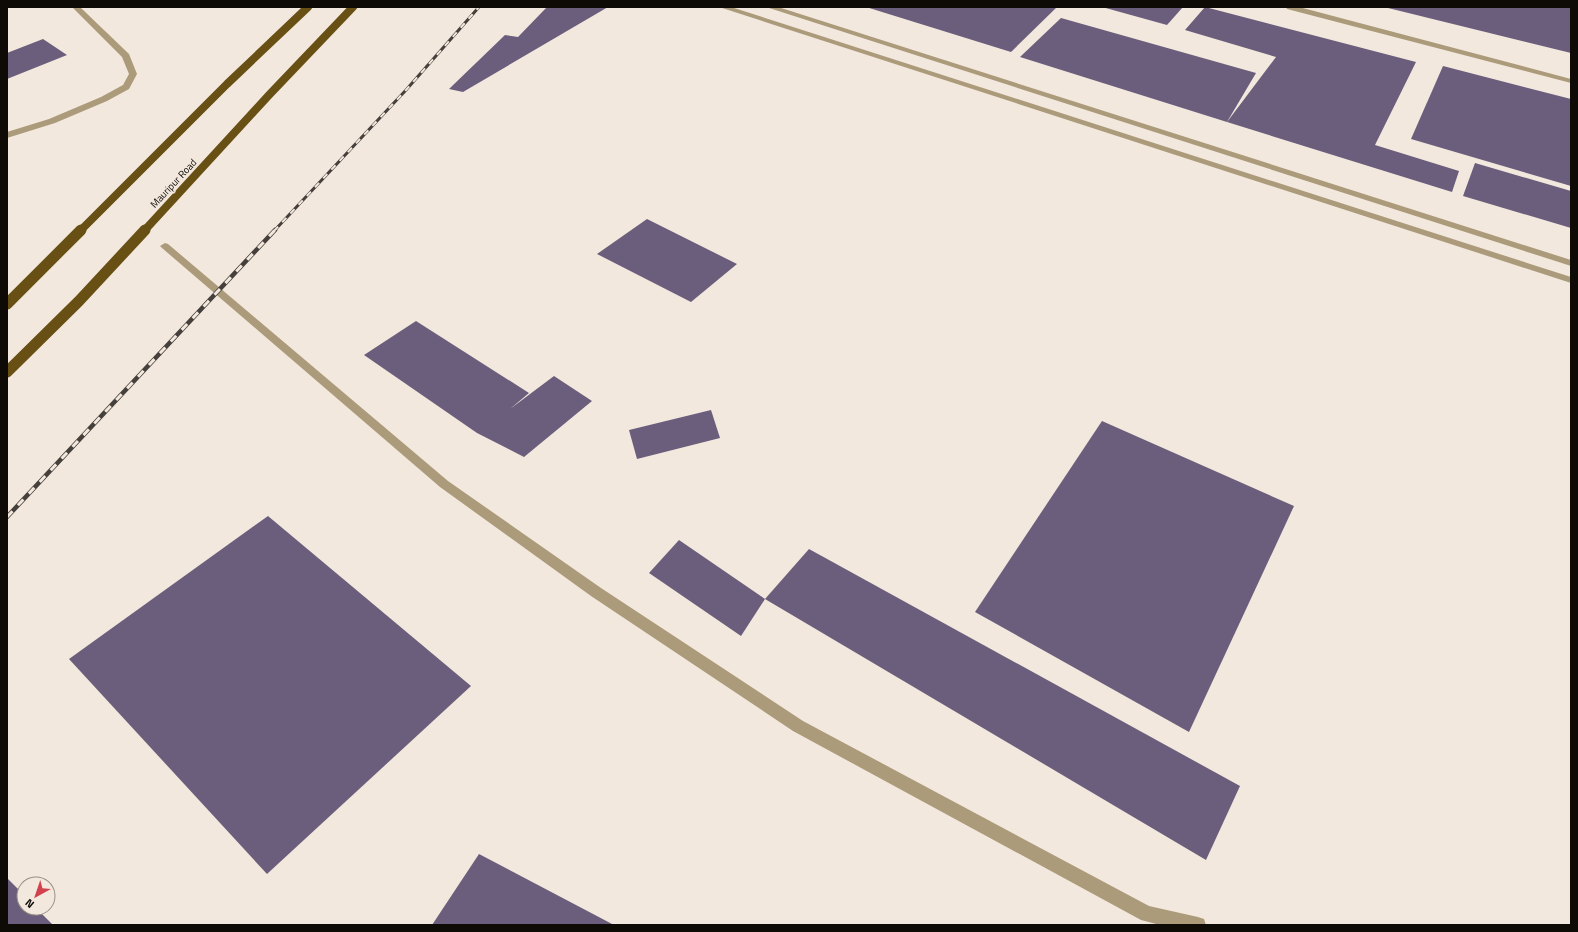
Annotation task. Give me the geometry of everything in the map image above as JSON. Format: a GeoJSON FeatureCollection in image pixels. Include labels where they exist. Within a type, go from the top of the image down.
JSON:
{"type":"FeatureCollection","features":[{"type":"Feature","properties":{"kind":"highway"},"geometry":{"type":"LineString","coordinates":[[7,304],[227,84],[308,7]]}},
{"type":"Feature","properties":{"kind":"highway","name":"Mauripur Road"},"geometry":{"type":"LineString","coordinates":[[7,372],[79,301],[269,95],[353,7]]}},
{"type":"Feature","properties":{"kind":"street"},"geometry":{"type":"LineString","coordinates":[[7,135],[52,121],[104,99],[126,87],[133,74],[126,56],[76,7]]}},
{"type":"Feature","properties":{"kind":"street"},"geometry":{"type":"LineString","coordinates":[[723,7],[1571,280]]}},
{"type":"Feature","properties":{"kind":"street"},"geometry":{"type":"LineString","coordinates":[[770,7],[1571,264]]}},
{"type":"Feature","properties":{"kind":"street"},"geometry":{"type":"LineString","coordinates":[[1290,7],[1571,81]]}},
{"type":"Feature","properties":{"kind":"street"},"geometry":{"type":"LineString","coordinates":[[165,246],[444,484],[596,592],[792,722],[1147,914],[1198,925]]}},
{"type":"Feature","properties":{"kind":"building"},"geometry":{"type":"Polygon","coordinates":[[[547,7],[608,7],[463,92],[449,89],[505,35],[518,37],[547,7]]]}},
{"type":"Feature","properties":{"kind":"building"},"geometry":{"type":"Polygon","coordinates":[[[866,7],[1057,7],[1011,52],[866,7]]]}},
{"type":"Feature","properties":{"kind":"building"},"geometry":{"type":"Polygon","coordinates":[[[1102,7],[1183,7],[1167,25],[1102,7]]]}},
{"type":"Feature","properties":{"kind":"building"},"geometry":{"type":"Polygon","coordinates":[[[1205,7],[1416,62],[1375,145],[1459,171],[1452,192],[1227,122],[1276,57],[1185,30],[1205,7]]]}},
{"type":"Feature","properties":{"kind":"building"},"geometry":{"type":"Polygon","coordinates":[[[1388,7],[1571,7],[1571,53],[1388,8],[1388,7]]]}},
{"type":"Feature","properties":{"kind":"building"},"geometry":{"type":"Polygon","coordinates":[[[1061,18],[1256,73],[1227,122],[1020,57],[1061,18]]]}},
{"type":"Feature","properties":{"kind":"building"},"geometry":{"type":"Polygon","coordinates":[[[43,39],[67,55],[7,79],[7,53],[43,39]]]}},
{"type":"Feature","properties":{"kind":"building"},"geometry":{"type":"Polygon","coordinates":[[[1443,66],[1571,99],[1571,186],[1411,139],[1443,66]]]}},
{"type":"Feature","properties":{"kind":"building"},"geometry":{"type":"Polygon","coordinates":[[[1475,163],[1571,191],[1571,228],[1463,196],[1475,163]]]}},
{"type":"Feature","properties":{"kind":"building"},"geometry":{"type":"Polygon","coordinates":[[[647,219],[737,264],[691,302],[597,254],[647,219]]]}},
{"type":"Feature","properties":{"kind":"building"},"geometry":{"type":"Polygon","coordinates":[[[416,321],[529,393],[510,409],[554,376],[592,401],[524,457],[477,433],[364,355],[416,321]]]}},
{"type":"Feature","properties":{"kind":"building"},"geometry":{"type":"Polygon","coordinates":[[[711,410],[720,438],[637,459],[629,430],[711,410]]]}},
{"type":"Feature","properties":{"kind":"building"},"geometry":{"type":"Polygon","coordinates":[[[1102,421],[1294,506],[1189,732],[975,612],[1102,421]]]}},
{"type":"Feature","properties":{"kind":"building"},"geometry":{"type":"Polygon","coordinates":[[[268,516],[471,686],[267,874],[69,659],[268,516]]]}},
{"type":"Feature","properties":{"kind":"building"},"geometry":{"type":"Polygon","coordinates":[[[679,540],[765,599],[741,636],[649,573],[679,540]]]}},
{"type":"Feature","properties":{"kind":"building"},"geometry":{"type":"Polygon","coordinates":[[[809,549],[1240,786],[1206,860],[765,599],[809,549]]]}},
{"type":"Feature","properties":{"kind":"building"},"geometry":{"type":"Polygon","coordinates":[[[479,854],[614,925],[432,925],[479,854]]]}},
{"type":"Feature","properties":{"kind":"building"},"geometry":{"type":"Polygon","coordinates":[[[7,878],[16,887],[16,916],[44,916],[53,925],[7,925],[7,878]]]}},
{"type":"Feature","properties":{"kind":"railway"},"geometry":{"type":"LineString","coordinates":[[274,231],[406,90],[479,7]]}},
{"type":"Feature","properties":{"kind":"railway"},"geometry":{"type":"LineString","coordinates":[[7,517],[275,230]]}}]}
